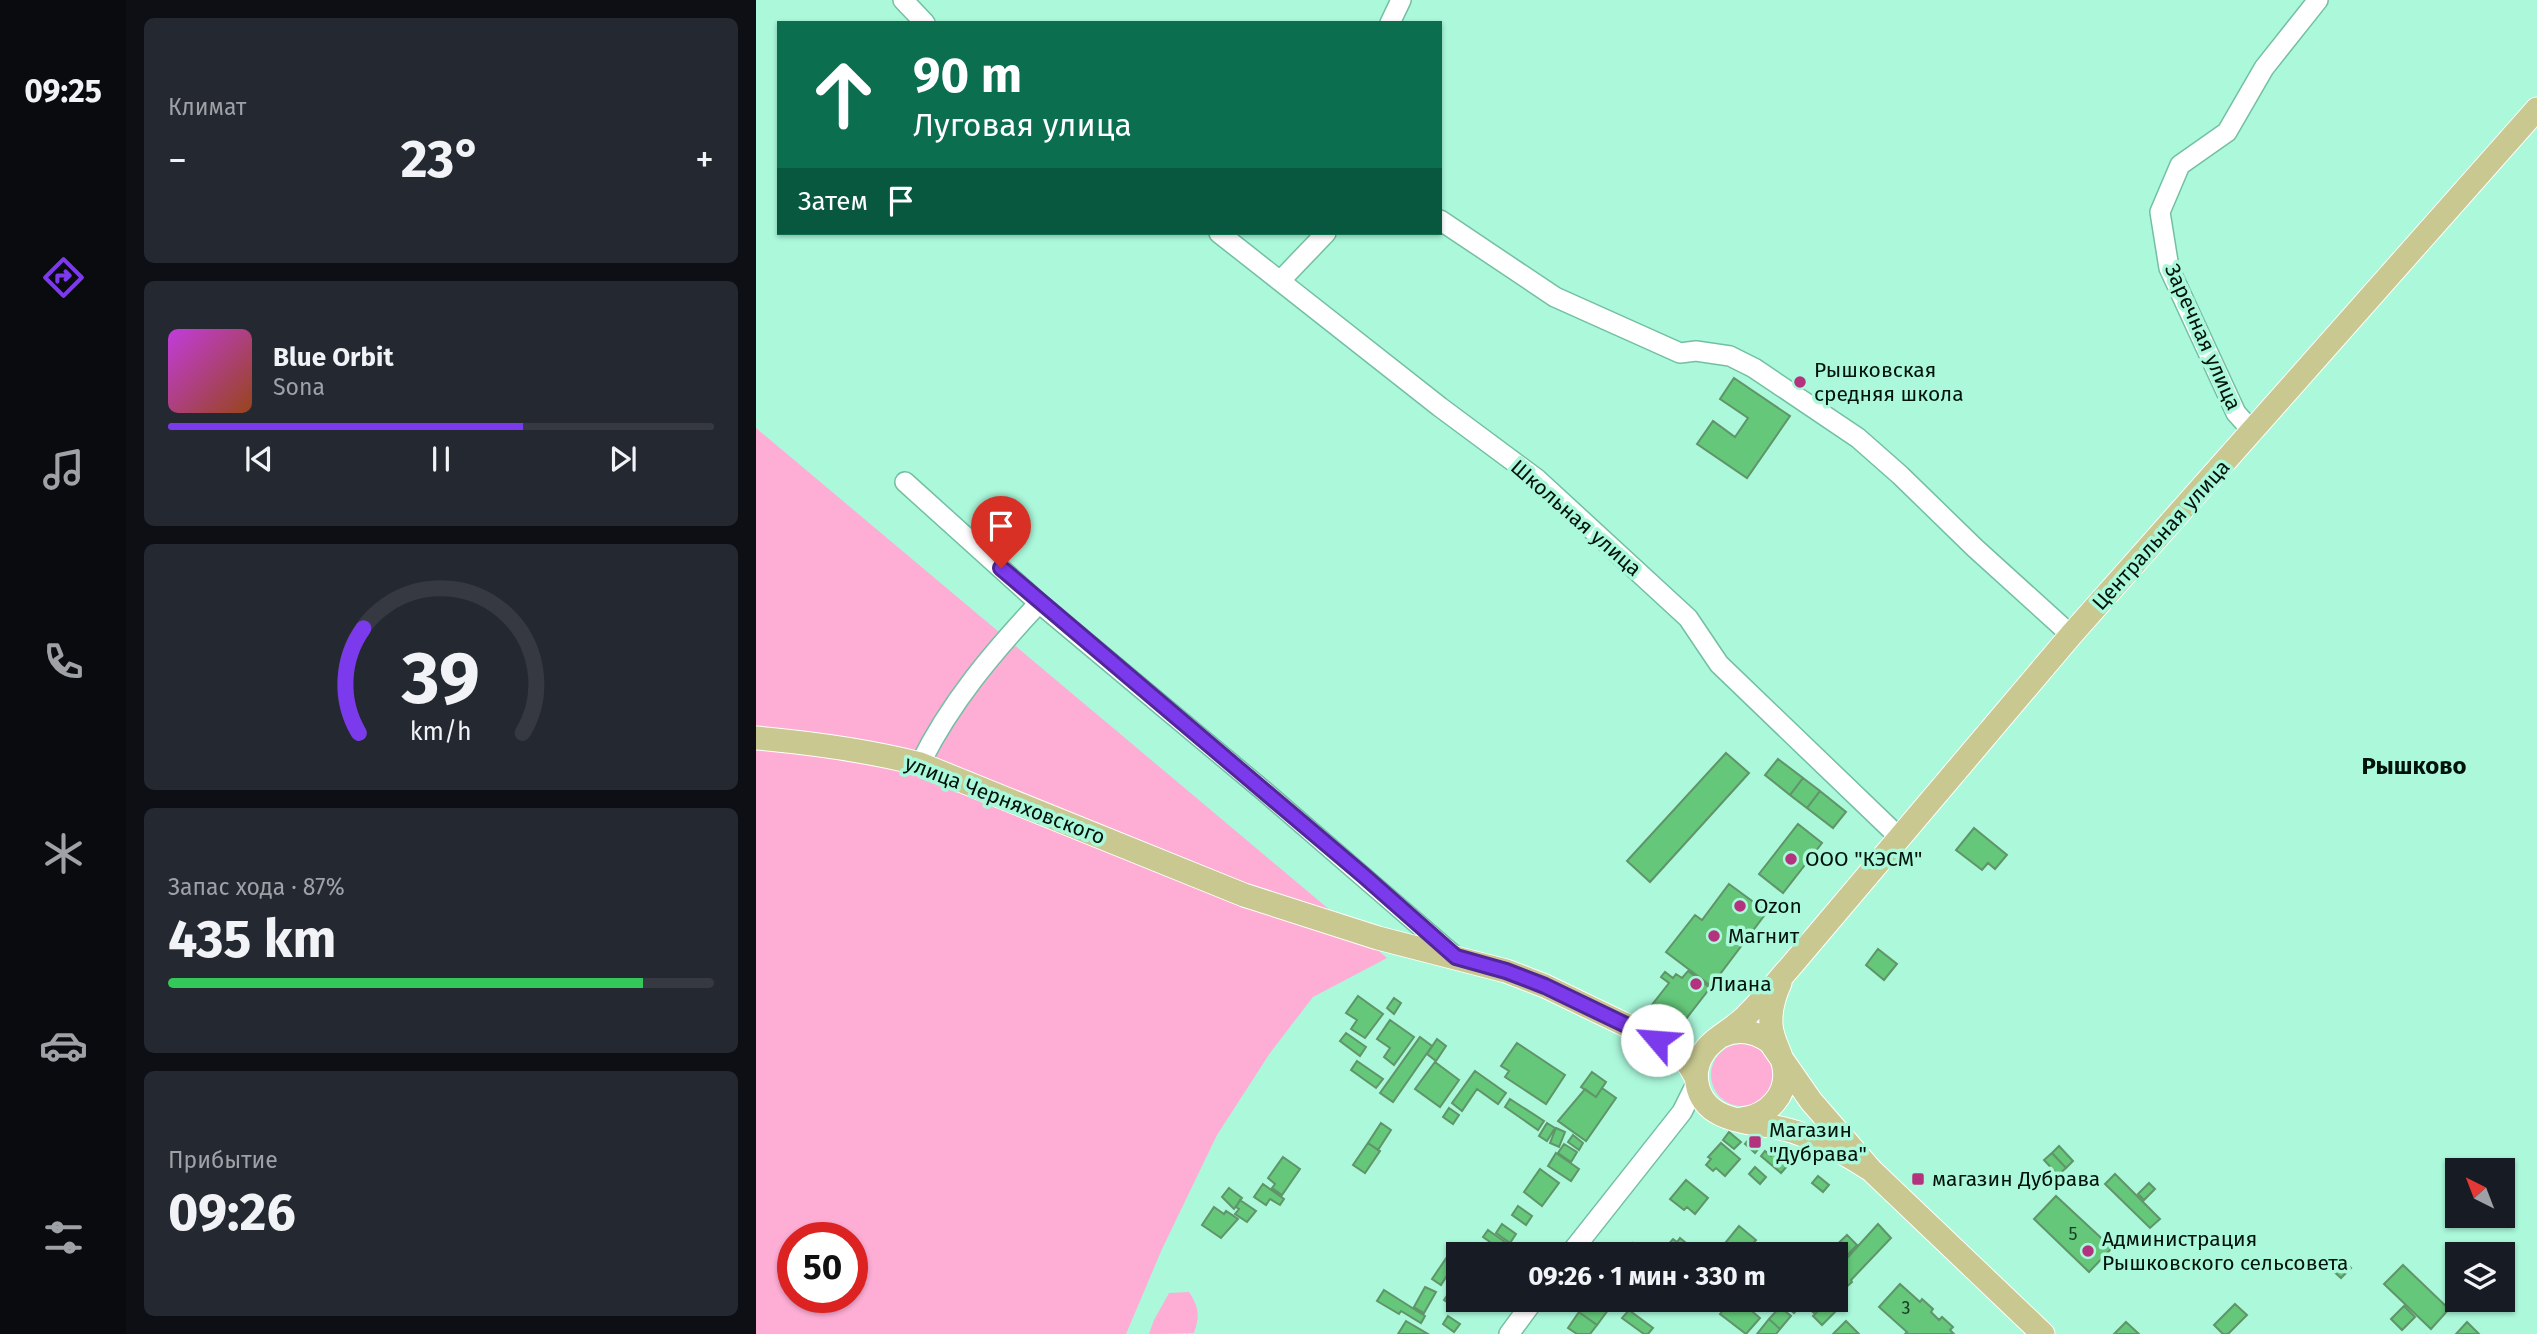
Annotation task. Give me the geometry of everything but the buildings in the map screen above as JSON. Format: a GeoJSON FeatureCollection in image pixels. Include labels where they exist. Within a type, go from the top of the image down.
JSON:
{"type":"FeatureCollection","features":[{"type":"Feature","properties":{"kind":"main road","name":"Центральная улица"},"geometry":{"type":"LineString","coordinates":[[1791,966],[2071,635],[2537,109]]}},
{"type":"Feature","properties":{"kind":"main road","name":"улица Черняховского"},"geometry":{"type":"LineString","coordinates":[[756,738],[803,742],[920,764],[1244,895],[1378,938],[1506,971],[1545,986],[1657,1040]]}},
{"type":"Feature","properties":{"kind":"main road"},"geometry":{"type":"LineString","coordinates":[[1696,1077],[1701,1055],[1708,1045],[1745,1018],[1791,966]]}},
{"type":"Feature","properties":{"kind":"main road"},"geometry":{"type":"LineString","coordinates":[[1657,1040],[1689,1065],[1696,1077],[1700,1093],[1716,1112],[1733,1119],[1759,1116],[1778,1099],[1784,1083],[1781,1057],[1771,1027],[1771,1010],[1781,979],[1791,966]]}},
{"type":"Feature","properties":{"kind":"main road"},"geometry":{"type":"LineString","coordinates":[[1657,1040],[1692,1046],[1734,1032],[1753,1033],[1770,1042],[1811,1101],[1871,1170],[2043,1334]]}},
{"type":"Feature","properties":{"kind":"main road"},"geometry":{"type":"LineString","coordinates":[[1742,1119],[1791,1130],[1826,1143],[1871,1170]]}},
{"type":"Feature","properties":{"kind":"street"},"geometry":{"type":"LineString","coordinates":[[903,0],[923,21]]}},
{"type":"Feature","properties":{"kind":"street"},"geometry":{"type":"LineString","coordinates":[[1391,21],[1401,0]]}},
{"type":"Feature","properties":{"kind":"street","name":"Заречная улица"},"geometry":{"type":"LineString","coordinates":[[2253,432],[2236,413],[2169,268],[2160,212],[2180,165],[2227,132],[2264,68],[2318,0]]}},
{"type":"Feature","properties":{"kind":"street"},"geometry":{"type":"LineString","coordinates":[[1442,221],[1555,297],[1680,353],[1696,351],[1730,356],[1754,368],[1809,404],[1858,438],[1900,475],[2071,635]]}},
{"type":"Feature","properties":{"kind":"street","name":"Школьная улица"},"geometry":{"type":"LineString","coordinates":[[1222,235],[1536,479],[1688,618],[1718,664],[1900,838]]}},
{"type":"Feature","properties":{"kind":"street"},"geometry":{"type":"LineString","coordinates":[[1281,280],[1324,235]]}},
{"type":"Feature","properties":{"kind":"street"},"geometry":{"type":"LineString","coordinates":[[905,482],[1039,603],[1264,791],[1456,957]]}},
{"type":"Feature","properties":{"kind":"street"},"geometry":{"type":"LineString","coordinates":[[920,764],[934,736],[990,656],[1039,603]]}},
{"type":"Feature","properties":{"kind":"street"},"geometry":{"type":"LineString","coordinates":[[1579,1242],[1674,1124],[1689,1099],[1696,1077]]}},
{"type":"Feature","properties":{"kind":"street"},"geometry":{"type":"LineString","coordinates":[[1674,1124],[1695,1111],[1716,1112]]}},
{"type":"Feature","properties":{"kind":"street"},"geometry":{"type":"LineString","coordinates":[[1509,1334],[1525,1312]]}},
{"type":"Feature","properties":{"kind":"shaded area"},"geometry":{"type":"Polygon","coordinates":[[[756,428],[1387,958],[1313,997],[1270,1053],[1217,1135],[1162,1249],[1126,1334],[756,1334],[756,428]]]}},
{"type":"Feature","properties":{"kind":"shaded area"},"geometry":{"type":"Polygon","coordinates":[[[1736,1044],[1748,1044],[1764,1053],[1771,1063],[1771,1087],[1764,1097],[1748,1106],[1736,1106],[1725,1101],[1716,1092],[1711,1081],[1711,1069],[1716,1058],[1725,1049],[1736,1044]]]}},
{"type":"Feature","properties":{"kind":"shaded area"},"geometry":{"type":"Polygon","coordinates":[[[1189,1292],[1198,1312],[1194,1333],[1149,1334],[1169,1293],[1189,1292]]]}},
{"type":"Feature","properties":{"kind":"place","name":"Рышковская средняя школа"},"geometry":{"type":"Point","coordinates":[1800,382]}},
{"type":"Feature","properties":{"kind":"place","name":"ООО \"КЭСМ\""},"geometry":{"type":"Point","coordinates":[1791,859]}},
{"type":"Feature","properties":{"kind":"place","name":"Ozon"},"geometry":{"type":"Point","coordinates":[1740,906]}},
{"type":"Feature","properties":{"kind":"place","name":"Магнит"},"geometry":{"type":"Point","coordinates":[1714,936]}},
{"type":"Feature","properties":{"kind":"place","name":"Лиана"},"geometry":{"type":"Point","coordinates":[1696,984]}},
{"type":"Feature","properties":{"kind":"place","name":"Магазин \"Дубрава\""},"geometry":{"type":"Point","coordinates":[1755,1142]}},
{"type":"Feature","properties":{"kind":"place","name":"магазин Дубрава"},"geometry":{"type":"Point","coordinates":[1918,1179]}},
{"type":"Feature","properties":{"kind":"place","name":"Администрация Рышковского сельсовета"},"geometry":{"type":"Point","coordinates":[2088,1251]}},
{"type":"Feature","properties":{"kind":"district","name":"Рышково"},"geometry":{"type":"Point","coordinates":[2414,766]}},
{"type":"Feature","properties":{"kind":"route"},"geometry":{"type":"LineString","coordinates":[[1001,568],[1456,957],[1506,971],[1545,986],[1657,1040]]}}]}
